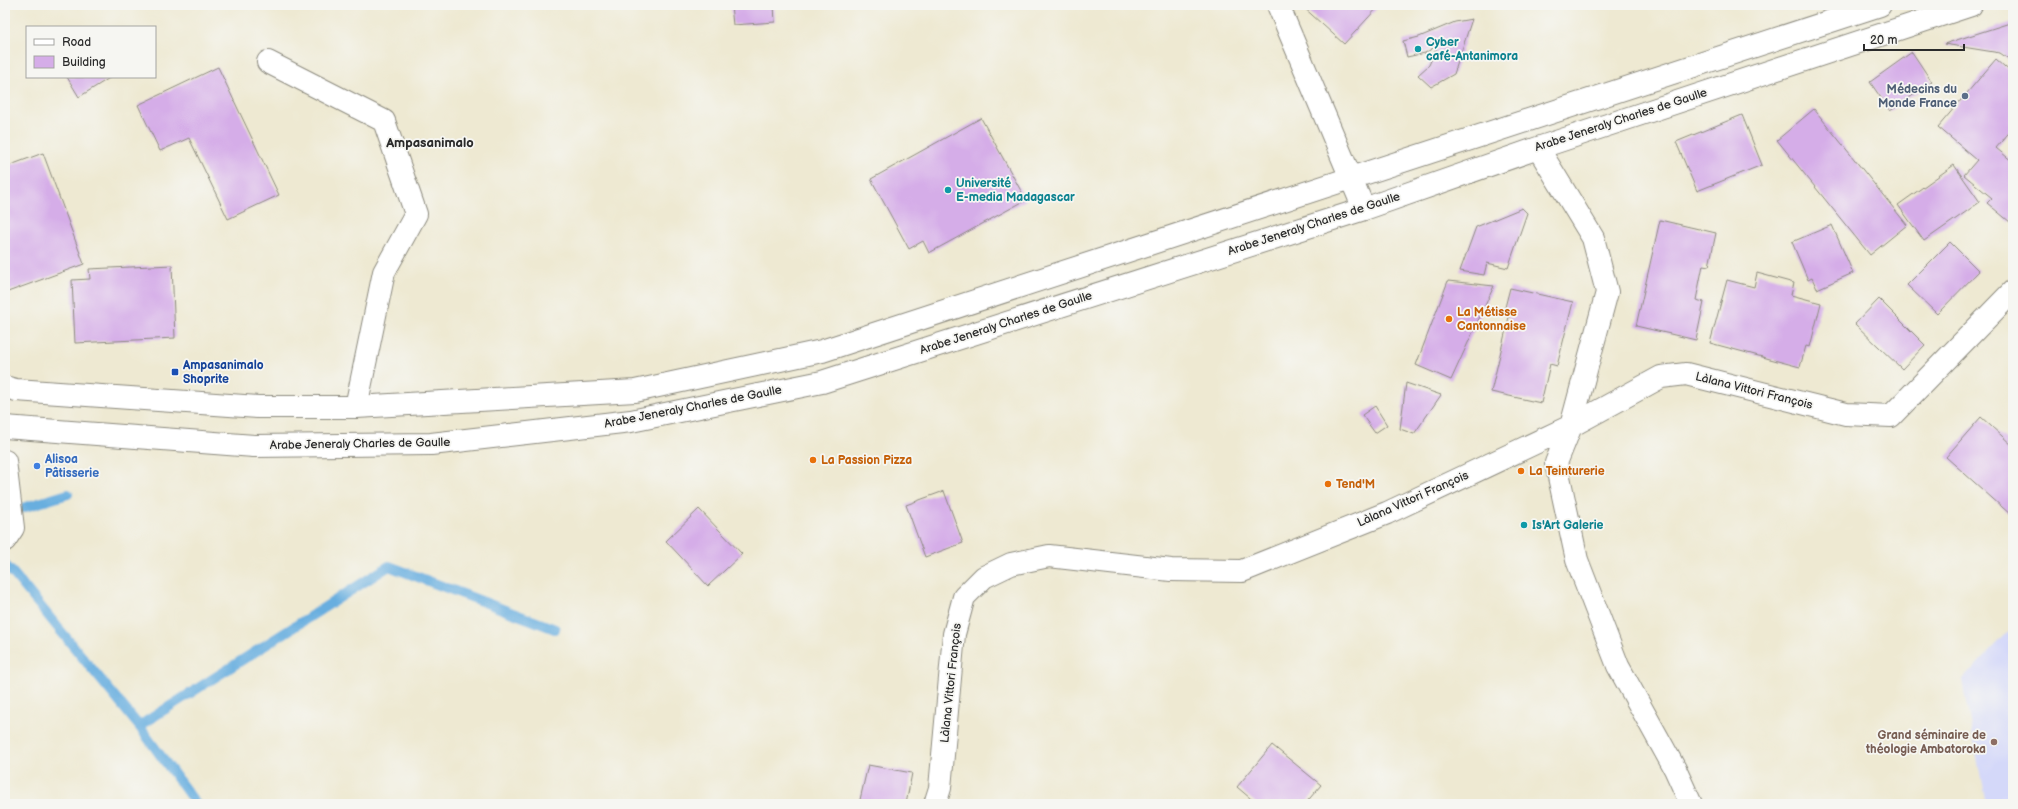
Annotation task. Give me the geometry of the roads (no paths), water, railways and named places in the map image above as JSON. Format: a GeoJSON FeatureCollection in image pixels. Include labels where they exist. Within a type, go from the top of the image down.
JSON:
{"type":"FeatureCollection","features":[{"type":"Feature","properties":{"kind":"street"},"geometry":{"type":"LineString","coordinates":[[1278,5],[1364,209]]}},
{"type":"Feature","properties":{"kind":"street"},"geometry":{"type":"LineString","coordinates":[[5,387],[16,390],[258,407],[356,407],[635,391],[822,351],[1880,5]]}},
{"type":"Feature","properties":{"kind":"street","name":"Arabe Jeneraly Charles de Gaulle"},"geometry":{"type":"LineString","coordinates":[[5,427],[269,446],[431,444],[630,421],[822,382],[1364,209],[1538,148],[1971,5]]}},
{"type":"Feature","properties":{"kind":"street"},"geometry":{"type":"LineString","coordinates":[[268,62],[384,121],[416,214],[384,272],[356,407]]}},
{"type":"Feature","properties":{"kind":"street"},"geometry":{"type":"LineString","coordinates":[[1538,148],[1593,238],[1607,292],[1571,426],[1556,463],[1577,560],[1618,666],[1675,769],[1691,804]]}},
{"type":"Feature","properties":{"kind":"street","name":"Làlana Vittori François"},"geometry":{"type":"LineString","coordinates":[[934,804],[940,788],[954,634],[964,597],[984,577],[1011,564],[1049,556],[1171,570],[1242,571],[1386,513],[1571,426],[1661,377],[1686,374],[1846,414],[1891,416],[2013,291]]}},
{"type":"Feature","properties":{"kind":"street"},"geometry":{"type":"LineString","coordinates":[[5,461],[9,494],[9,534]]}},
{"type":"Feature","properties":{"kind":"waterway"},"geometry":{"type":"LineString","coordinates":[[9,512],[68,494]]}},
{"type":"Feature","properties":{"kind":"waterway"},"geometry":{"type":"LineString","coordinates":[[5,565],[139,726],[196,804]]}},
{"type":"Feature","properties":{"kind":"waterway"},"geometry":{"type":"LineString","coordinates":[[139,726],[389,566],[555,629]]}},
{"type":"Feature","properties":{"kind":"place","name":"Cyber café-Antanimora"},"geometry":{"type":"Point","coordinates":[1418,49]}},
{"type":"Feature","properties":{"kind":"place","name":"Médecins du Monde France"},"geometry":{"type":"Point","coordinates":[1965,96]}},
{"type":"Feature","properties":{"kind":"place","name":"Université E-media Madagascar"},"geometry":{"type":"Point","coordinates":[948,190]}},
{"type":"Feature","properties":{"kind":"place","name":"La Métisse Cantonnaise"},"geometry":{"type":"Point","coordinates":[1449,319]}},
{"type":"Feature","properties":{"kind":"place","name":"Ampasanimalo Shoprite"},"geometry":{"type":"Point","coordinates":[175,372]}},
{"type":"Feature","properties":{"kind":"place","name":"La Passion Pizza"},"geometry":{"type":"Point","coordinates":[813,460]}},
{"type":"Feature","properties":{"kind":"place","name":"Alisoa Pâtisserie"},"geometry":{"type":"Point","coordinates":[37,466]}},
{"type":"Feature","properties":{"kind":"place","name":"La Teinturerie"},"geometry":{"type":"Point","coordinates":[1521,471]}},
{"type":"Feature","properties":{"kind":"place","name":"Tend'M"},"geometry":{"type":"Point","coordinates":[1328,484]}},
{"type":"Feature","properties":{"kind":"place","name":"Is'Art Galerie"},"geometry":{"type":"Point","coordinates":[1524,525]}},
{"type":"Feature","properties":{"kind":"place","name":"Grand séminaire de théologie Ambatoroka"},"geometry":{"type":"Point","coordinates":[1994,742]}},
{"type":"Feature","properties":{"kind":"district","name":"Ampasanimalo"},"geometry":{"type":"Point","coordinates":[430,143]}}]}
